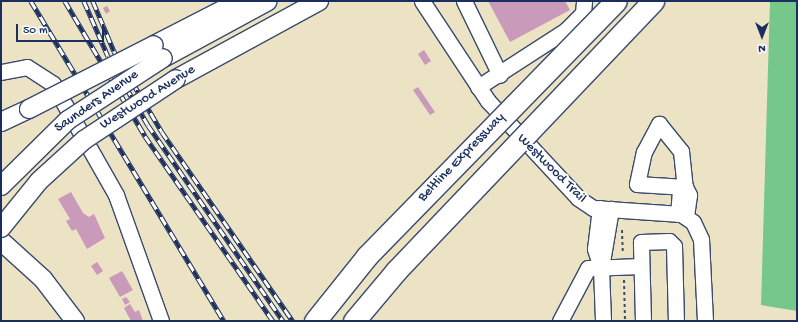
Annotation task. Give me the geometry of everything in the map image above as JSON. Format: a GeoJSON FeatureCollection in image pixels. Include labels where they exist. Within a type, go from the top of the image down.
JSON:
{"type":"FeatureCollection","features":[{"type":"Feature","properties":{"kind":"highway","name":"Beltline Expressway"},"geometry":{"type":"LineString","coordinates":[[315,321],[367,256],[616,1]]}},
{"type":"Feature","properties":{"kind":"highway"},"geometry":{"type":"LineString","coordinates":[[354,321],[396,271],[653,1]]}},
{"type":"Feature","properties":{"kind":"main road","name":"Westwood Avenue"},"geometry":{"type":"LineString","coordinates":[[159,51],[240,1]]}},
{"type":"Feature","properties":{"kind":"main road","name":"Westwood Avenue"},"geometry":{"type":"LineString","coordinates":[[1,122],[268,1]]}},
{"type":"Feature","properties":{"kind":"main road","name":"Westwood Avenue"},"geometry":{"type":"LineString","coordinates":[[1,228],[39,181],[84,140],[176,79],[319,1]]}},
{"type":"Feature","properties":{"kind":"main road","name":"Saunders Avenue"},"geometry":{"type":"LineString","coordinates":[[1,186],[68,120],[159,51]]}},
{"type":"Feature","properties":{"kind":"main road"},"geometry":{"type":"LineString","coordinates":[[1,241],[43,279],[75,321]]}},
{"type":"Feature","properties":{"kind":"street"},"geometry":{"type":"LineString","coordinates":[[464,1],[500,75]]}},
{"type":"Feature","properties":{"kind":"street"},"geometry":{"type":"LineString","coordinates":[[478,87],[500,75],[566,30],[583,13],[584,1]]}},
{"type":"Feature","properties":{"kind":"street","name":"Westwood Trail"},"geometry":{"type":"LineString","coordinates":[[425,3],[478,87],[514,132],[578,198],[606,209],[682,216]]}},
{"type":"Feature","properties":{"kind":"street"},"geometry":{"type":"LineString","coordinates":[[1,72],[27,67],[53,84],[116,195],[161,321]]}},
{"type":"Feature","properties":{"kind":"street"},"geometry":{"type":"LineString","coordinates":[[685,187],[689,195],[682,216],[702,239],[705,321]]}},
{"type":"Feature","properties":{"kind":"street"},"geometry":{"type":"LineString","coordinates":[[603,321],[601,268],[606,209]]}},
{"type":"Feature","properties":{"kind":"street"},"geometry":{"type":"LineString","coordinates":[[643,321],[640,242],[672,243],[676,321]]}},
{"type":"Feature","properties":{"kind":"street"},"geometry":{"type":"LineString","coordinates":[[560,321],[588,268],[641,266]]}},
{"type":"Feature","properties":{"kind":"street"},"geometry":{"type":"LineString","coordinates":[[573,297],[574,321]]}},
{"type":"Feature","properties":{"kind":"green space"},"geometry":{"type":"Polygon","coordinates":[[[770,1],[797,1],[797,311],[761,305],[770,1]]]}},
{"type":"Feature","properties":{"kind":"building"},"geometry":{"type":"Polygon","coordinates":[[[488,1],[565,1],[570,10],[510,42],[488,1]]]}},
{"type":"Feature","properties":{"kind":"building"},"geometry":{"type":"Polygon","coordinates":[[[107,6],[110,11],[106,14],[103,8],[107,6]]]}},
{"type":"Feature","properties":{"kind":"building"},"geometry":{"type":"Polygon","coordinates":[[[424,50],[431,61],[425,65],[418,54],[424,50]]]}},
{"type":"Feature","properties":{"kind":"building"},"geometry":{"type":"Polygon","coordinates":[[[418,87],[435,112],[430,115],[413,90],[418,87]]]}},
{"type":"Feature","properties":{"kind":"building"},"geometry":{"type":"Polygon","coordinates":[[[71,192],[83,213],[89,217],[94,214],[105,238],[87,249],[76,229],[72,231],[66,221],[70,219],[58,199],[71,192]]]}},
{"type":"Feature","properties":{"kind":"building"},"geometry":{"type":"Polygon","coordinates":[[[97,262],[103,271],[97,275],[91,266],[97,262]]]}},
{"type":"Feature","properties":{"kind":"building"},"geometry":{"type":"Polygon","coordinates":[[[122,271],[133,290],[120,297],[109,278],[122,271]]]}},
{"type":"Feature","properties":{"kind":"building"},"geometry":{"type":"Polygon","coordinates":[[[126,297],[130,302],[125,305],[122,299],[126,297]]]}},
{"type":"Feature","properties":{"kind":"building"},"geometry":{"type":"Polygon","coordinates":[[[130,304],[135,312],[139,310],[143,321],[131,321],[124,308],[130,304]]]}},
{"type":"Feature","properties":{"kind":"railway"},"geometry":{"type":"LineString","coordinates":[[31,1],[224,321]]}},
{"type":"Feature","properties":{"kind":"railway"},"geometry":{"type":"LineString","coordinates":[[65,1],[145,136],[273,321]]}},
{"type":"Feature","properties":{"kind":"railway"},"geometry":{"type":"LineString","coordinates":[[84,1],[108,56],[148,125],[283,321]]}},
{"type":"Feature","properties":{"kind":"railway"},"geometry":{"type":"LineString","coordinates":[[93,1],[114,51],[162,132],[293,321]]}}]}
